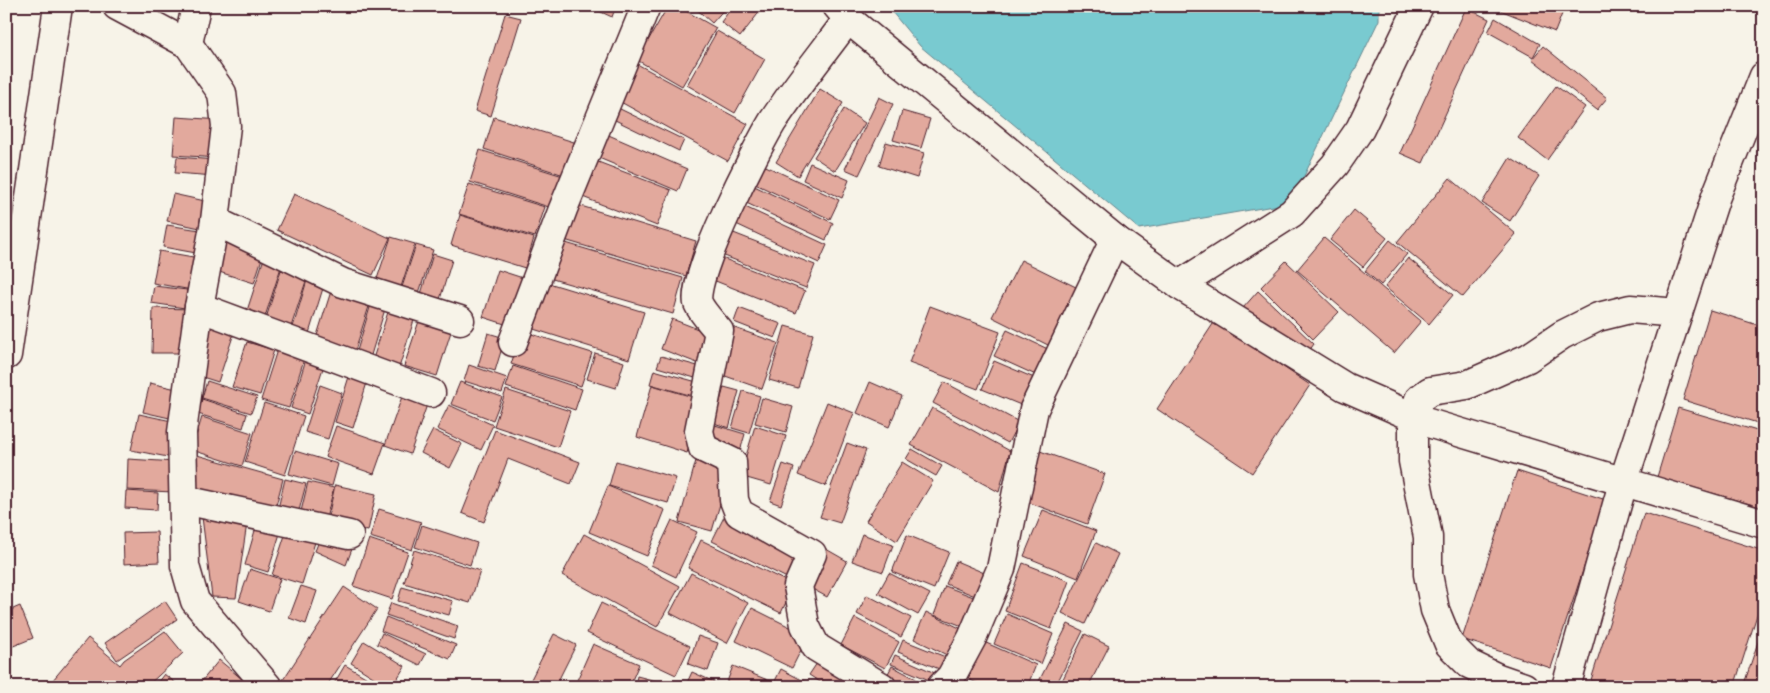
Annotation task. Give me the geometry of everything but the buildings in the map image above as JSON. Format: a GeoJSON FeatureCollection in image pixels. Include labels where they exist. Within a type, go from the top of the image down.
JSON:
{"type":"FeatureCollection","features":[{"type":"Feature","properties":{"kind":"street"},"geometry":{"type":"LineString","coordinates":[[8,355],[58,6]]}},
{"type":"Feature","properties":{"kind":"street"},"geometry":{"type":"LineString","coordinates":[[117,6],[188,44],[222,93],[226,126],[214,221],[199,307],[182,432],[185,566],[195,601],[268,687]]}},
{"type":"Feature","properties":{"kind":"street"},"geometry":{"type":"LineString","coordinates":[[188,44],[196,6]]}},
{"type":"Feature","properties":{"kind":"street"},"geometry":{"type":"LineString","coordinates":[[513,342],[563,209],[646,6]]}},
{"type":"Feature","properties":{"kind":"street"},"geometry":{"type":"LineString","coordinates":[[1179,285],[1292,213],[1335,165],[1360,129],[1419,6]]}},
{"type":"Feature","properties":{"kind":"street"},"geometry":{"type":"LineString","coordinates":[[882,687],[816,647],[805,625],[798,586],[812,554],[739,513],[734,500],[732,462],[703,448],[699,431],[719,331],[698,303],[698,291],[708,257],[729,206],[773,121],[842,13],[1116,239],[1179,285],[1345,386],[1424,422],[1764,524]]}},
{"type":"Feature","properties":{"kind":"street"},"geometry":{"type":"LineString","coordinates":[[1566,687],[1623,483],[1678,313],[1716,196],[1764,76]]}},
{"type":"Feature","properties":{"kind":"street"},"geometry":{"type":"LineString","coordinates":[[214,221],[343,283],[460,320]]}},
{"type":"Feature","properties":{"kind":"street"},"geometry":{"type":"LineString","coordinates":[[941,687],[951,677],[972,638],[1001,569],[1034,409],[1116,239]]}},
{"type":"Feature","properties":{"kind":"street"},"geometry":{"type":"LineString","coordinates":[[199,307],[431,393]]}},
{"type":"Feature","properties":{"kind":"street"},"geometry":{"type":"LineString","coordinates":[[1524,687],[1498,678],[1469,664],[1449,644],[1435,610],[1428,574],[1428,537],[1413,461],[1413,418],[1419,400],[1430,391],[1467,385],[1528,358],[1562,335],[1598,317],[1630,309],[1678,313]]}},
{"type":"Feature","properties":{"kind":"street"},"geometry":{"type":"LineString","coordinates":[[184,500],[348,535]]}},
{"type":"Feature","properties":{"kind":"water"},"geometry":{"type":"Polygon","coordinates":[[[887,6],[1379,6],[1379,20],[1291,203],[1139,229],[920,46],[887,6]]]}}]}
